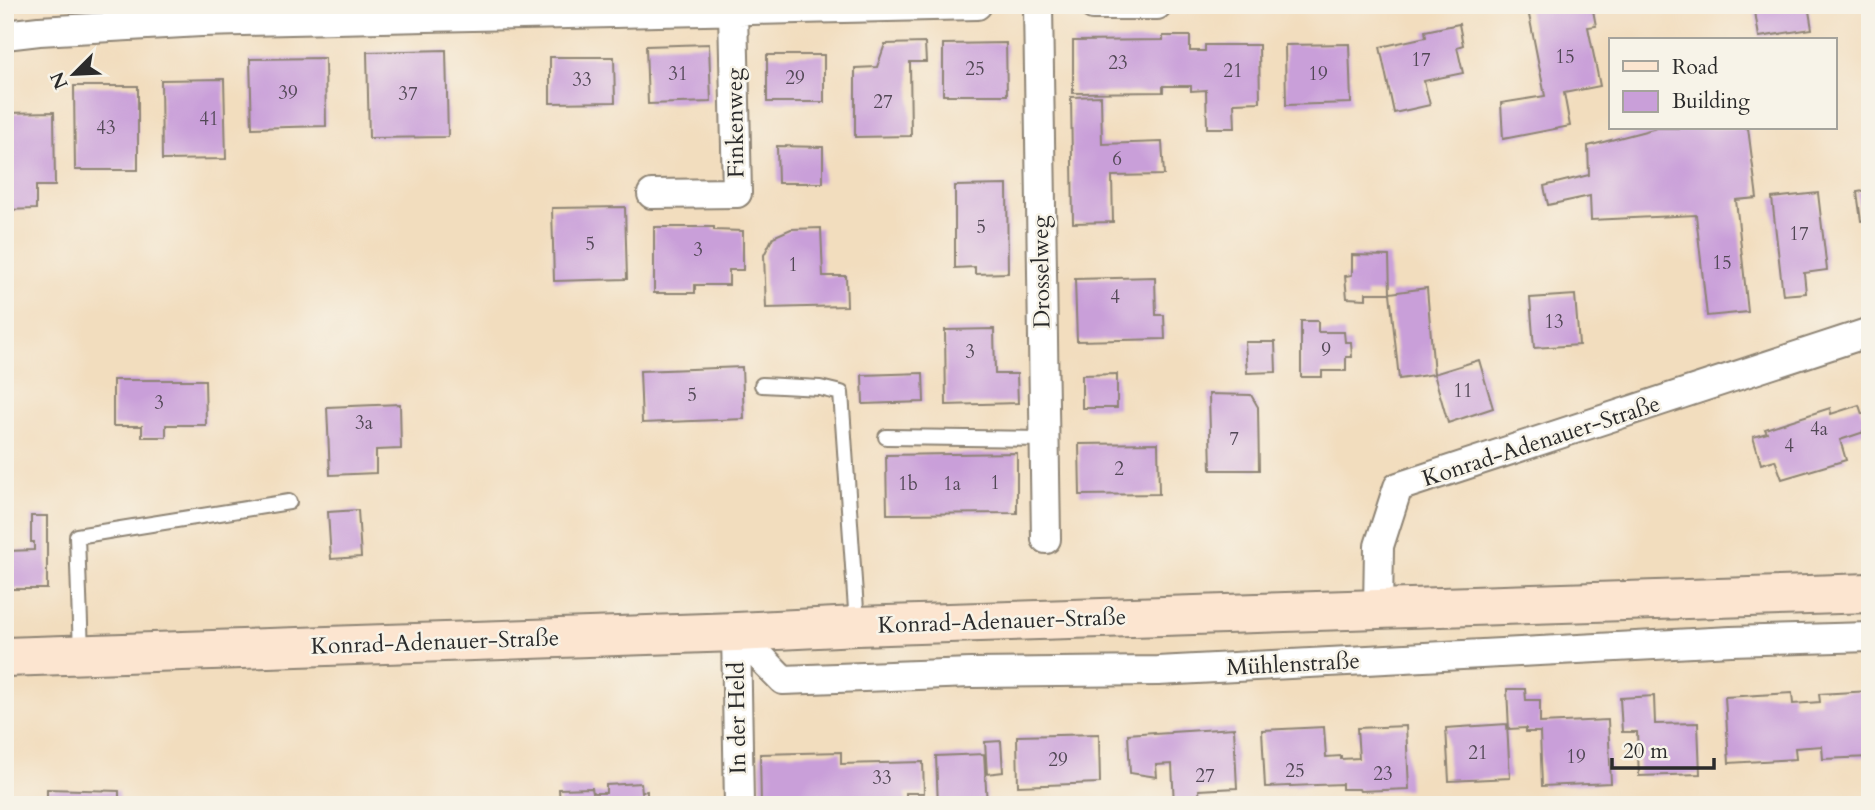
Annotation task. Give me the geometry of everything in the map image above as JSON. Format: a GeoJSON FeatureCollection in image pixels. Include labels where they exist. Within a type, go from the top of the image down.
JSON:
{"type":"FeatureCollection","features":[{"type":"Feature","properties":{"kind":"main road"},"geometry":{"type":"LineString","coordinates":[[1378,609],[1870,593]]}},
{"type":"Feature","properties":{"kind":"main road","name":"Konrad-Adenauer-Straße"},"geometry":{"type":"LineString","coordinates":[[5,657],[1378,609]]}},
{"type":"Feature","properties":{"kind":"street"},"geometry":{"type":"LineString","coordinates":[[5,35],[201,22],[977,5]]}},
{"type":"Feature","properties":{"kind":"street","name":"Drosselweg"},"geometry":{"type":"LineString","coordinates":[[1038,5],[1046,538]]}},
{"type":"Feature","properties":{"kind":"street"},"geometry":{"type":"LineString","coordinates":[[1093,5],[1145,6]]}},
{"type":"Feature","properties":{"kind":"street","name":"Finkenweg"},"geometry":{"type":"LineString","coordinates":[[652,194],[737,193],[733,10]]}},
{"type":"Feature","properties":{"kind":"street","name":"Konrad-Adenauer-Straße"},"geometry":{"type":"LineString","coordinates":[[1378,609],[1379,546],[1398,487],[1870,332]]}},
{"type":"Feature","properties":{"kind":"street","name":"Mühlenstraße"},"geometry":{"type":"LineString","coordinates":[[736,632],[783,680],[971,673],[1158,671],[1704,642],[1870,637]]}},
{"type":"Feature","properties":{"kind":"street","name":"In der Held"},"geometry":{"type":"LineString","coordinates":[[736,632],[739,805]]}},
{"type":"Feature","properties":{"kind":"lane"},"geometry":{"type":"LineString","coordinates":[[762,385],[820,388],[841,393],[857,626]]}},
{"type":"Feature","properties":{"kind":"lane"},"geometry":{"type":"LineString","coordinates":[[886,437],[1044,439]]}},
{"type":"Feature","properties":{"kind":"lane"},"geometry":{"type":"LineString","coordinates":[[81,654],[77,536],[289,502]]}},
{"type":"Feature","properties":{"kind":"building"},"geometry":{"type":"Polygon","coordinates":[[[1527,5],[1592,5],[1596,26],[1588,27],[1600,86],[1564,93],[1570,126],[1503,139],[1501,103],[1545,96],[1527,5]]]}},
{"type":"Feature","properties":{"kind":"building"},"geometry":{"type":"Polygon","coordinates":[[[1754,5],[1808,5],[1812,29],[1759,37],[1754,5]]]}},
{"type":"Feature","properties":{"kind":"building"},"geometry":{"type":"Polygon","coordinates":[[[1459,24],[1463,45],[1457,47],[1463,73],[1424,81],[1430,105],[1394,113],[1380,47],[1426,37],[1425,31],[1459,24]]]}},
{"type":"Feature","properties":{"kind":"building"},"geometry":{"type":"Polygon","coordinates":[[[1163,36],[1190,36],[1190,51],[1205,51],[1205,45],[1259,45],[1260,102],[1234,103],[1235,128],[1207,128],[1206,90],[1191,91],[1191,86],[1163,86],[1163,92],[1073,93],[1073,41],[1163,40],[1163,36]]]}},
{"type":"Feature","properties":{"kind":"building"},"geometry":{"type":"Polygon","coordinates":[[[925,43],[926,62],[910,62],[911,136],[855,137],[855,68],[877,67],[885,44],[925,43]]]}},
{"type":"Feature","properties":{"kind":"building"},"geometry":{"type":"Polygon","coordinates":[[[1006,43],[1007,95],[943,95],[943,44],[1006,43]]]}},
{"type":"Feature","properties":{"kind":"building"},"geometry":{"type":"Polygon","coordinates":[[[709,44],[711,102],[648,104],[646,46],[709,44]]]}},
{"type":"Feature","properties":{"kind":"building"},"geometry":{"type":"Polygon","coordinates":[[[1349,44],[1351,103],[1286,105],[1285,45],[1349,44]]]}},
{"type":"Feature","properties":{"kind":"building"},"geometry":{"type":"Polygon","coordinates":[[[446,50],[448,137],[369,138],[367,52],[446,50]]]}},
{"type":"Feature","properties":{"kind":"building"},"geometry":{"type":"Polygon","coordinates":[[[767,55],[824,55],[824,102],[767,102],[767,55]]]}},
{"type":"Feature","properties":{"kind":"building"},"geometry":{"type":"Polygon","coordinates":[[[550,57],[614,57],[615,102],[550,103],[550,57]]]}},
{"type":"Feature","properties":{"kind":"building"},"geometry":{"type":"Polygon","coordinates":[[[325,58],[326,126],[252,128],[250,59],[325,58]]]}},
{"type":"Feature","properties":{"kind":"building"},"geometry":{"type":"Polygon","coordinates":[[[224,79],[226,159],[162,160],[161,80],[224,79]]]}},
{"type":"Feature","properties":{"kind":"building"},"geometry":{"type":"Polygon","coordinates":[[[74,86],[138,86],[138,170],[75,170],[74,86]]]}},
{"type":"Feature","properties":{"kind":"building"},"geometry":{"type":"Polygon","coordinates":[[[1101,96],[1102,144],[1162,142],[1164,175],[1112,176],[1113,222],[1073,223],[1071,97],[1101,96]]]}},
{"type":"Feature","properties":{"kind":"building"},"geometry":{"type":"Polygon","coordinates":[[[54,112],[55,186],[36,186],[36,209],[5,210],[5,113],[54,112]]]}},
{"type":"Feature","properties":{"kind":"building"},"geometry":{"type":"Polygon","coordinates":[[[1649,130],[1748,130],[1757,198],[1736,200],[1748,312],[1707,316],[1696,215],[1591,220],[1590,196],[1548,205],[1544,186],[1589,175],[1588,146],[1649,130]]]}},
{"type":"Feature","properties":{"kind":"building"},"geometry":{"type":"Polygon","coordinates":[[[777,146],[823,147],[823,183],[778,183],[777,146]]]}},
{"type":"Feature","properties":{"kind":"building"},"geometry":{"type":"Polygon","coordinates":[[[1007,185],[1008,273],[975,274],[975,267],[955,268],[955,186],[1007,185]]]}},
{"type":"Feature","properties":{"kind":"building"},"geometry":{"type":"Polygon","coordinates":[[[1870,190],[1870,220],[1861,221],[1857,192],[1870,190]]]}},
{"type":"Feature","properties":{"kind":"building"},"geometry":{"type":"Polygon","coordinates":[[[1818,193],[1827,270],[1804,273],[1806,293],[1783,295],[1772,198],[1818,193]]]}},
{"type":"Feature","properties":{"kind":"building"},"geometry":{"type":"Polygon","coordinates":[[[625,207],[627,279],[554,281],[552,208],[625,207]]]}},
{"type":"Feature","properties":{"kind":"building"},"geometry":{"type":"Polygon","coordinates":[[[654,227],[714,227],[714,230],[743,231],[743,270],[729,270],[729,285],[695,285],[695,293],[654,293],[654,227]]]}},
{"type":"Feature","properties":{"kind":"building"},"geometry":{"type":"Polygon","coordinates":[[[821,228],[823,276],[846,276],[847,306],[766,308],[764,255],[773,237],[791,229],[821,228]]]}},
{"type":"Feature","properties":{"kind":"building"},"geometry":{"type":"Polygon","coordinates":[[[1352,255],[1389,256],[1390,293],[1366,293],[1366,299],[1347,298],[1345,276],[1352,275],[1352,255]]]}},
{"type":"Feature","properties":{"kind":"building"},"geometry":{"type":"Polygon","coordinates":[[[1155,277],[1156,315],[1164,315],[1165,339],[1077,341],[1075,279],[1155,277]]]}},
{"type":"Feature","properties":{"kind":"building"},"geometry":{"type":"Polygon","coordinates":[[[1427,288],[1434,374],[1399,379],[1390,293],[1427,288]]]}},
{"type":"Feature","properties":{"kind":"building"},"geometry":{"type":"Polygon","coordinates":[[[1575,295],[1579,345],[1534,348],[1530,298],[1575,295]]]}},
{"type":"Feature","properties":{"kind":"building"},"geometry":{"type":"Polygon","coordinates":[[[1301,321],[1318,321],[1318,332],[1344,332],[1345,342],[1351,342],[1352,357],[1346,357],[1346,371],[1322,371],[1322,377],[1301,377],[1301,321]]]}},
{"type":"Feature","properties":{"kind":"building"},"geometry":{"type":"Polygon","coordinates":[[[994,329],[995,374],[1017,374],[1018,403],[946,405],[945,330],[994,329]]]}},
{"type":"Feature","properties":{"kind":"building"},"geometry":{"type":"Polygon","coordinates":[[[1245,342],[1275,342],[1276,372],[1247,373],[1245,342]]]}},
{"type":"Feature","properties":{"kind":"building"},"geometry":{"type":"Polygon","coordinates":[[[1479,360],[1493,408],[1448,423],[1434,374],[1479,360]]]}},
{"type":"Feature","properties":{"kind":"building"},"geometry":{"type":"Polygon","coordinates":[[[742,367],[744,419],[642,423],[640,371],[742,367]]]}},
{"type":"Feature","properties":{"kind":"building"},"geometry":{"type":"Polygon","coordinates":[[[923,373],[924,402],[863,404],[862,375],[923,373]]]}},
{"type":"Feature","properties":{"kind":"building"},"geometry":{"type":"Polygon","coordinates":[[[1117,374],[1117,408],[1082,408],[1082,375],[1117,374]]]}},
{"type":"Feature","properties":{"kind":"building"},"geometry":{"type":"Polygon","coordinates":[[[113,380],[205,380],[206,425],[166,425],[166,437],[142,437],[142,426],[113,426],[113,380]]]}},
{"type":"Feature","properties":{"kind":"building"},"geometry":{"type":"Polygon","coordinates":[[[1209,394],[1251,395],[1258,407],[1259,470],[1211,470],[1209,394]]]}},
{"type":"Feature","properties":{"kind":"building"},"geometry":{"type":"Polygon","coordinates":[[[400,404],[401,449],[376,450],[376,473],[330,475],[327,407],[400,404]]]}},
{"type":"Feature","properties":{"kind":"building"},"geometry":{"type":"Polygon","coordinates":[[[1859,405],[1862,414],[1870,412],[1870,438],[1867,431],[1840,440],[1846,460],[1782,479],[1775,460],[1761,464],[1753,437],[1767,433],[1765,429],[1830,408],[1831,414],[1859,405]]]}},
{"type":"Feature","properties":{"kind":"building"},"geometry":{"type":"Polygon","coordinates":[[[1158,443],[1159,494],[1080,495],[1079,444],[1158,443]]]}},
{"type":"Feature","properties":{"kind":"building"},"geometry":{"type":"Polygon","coordinates":[[[1017,453],[1017,513],[887,514],[886,455],[1017,453]]]}},
{"type":"Feature","properties":{"kind":"building"},"geometry":{"type":"Polygon","coordinates":[[[358,510],[361,557],[331,559],[328,512],[358,510]]]}},
{"type":"Feature","properties":{"kind":"building"},"geometry":{"type":"Polygon","coordinates":[[[31,516],[47,516],[47,589],[8,589],[7,551],[34,550],[34,542],[31,542],[31,516]]]}},
{"type":"Feature","properties":{"kind":"building"},"geometry":{"type":"Polygon","coordinates":[[[1507,689],[1525,689],[1526,700],[1540,700],[1540,723],[1608,720],[1611,783],[1542,786],[1540,732],[1526,732],[1526,728],[1509,729],[1507,689]]]}},
{"type":"Feature","properties":{"kind":"building"},"geometry":{"type":"Polygon","coordinates":[[[1870,691],[1870,757],[1823,759],[1822,746],[1795,748],[1796,759],[1729,763],[1725,697],[1792,693],[1793,704],[1820,702],[1819,694],[1870,691]]]}},
{"type":"Feature","properties":{"kind":"building"},"geometry":{"type":"Polygon","coordinates":[[[1654,696],[1655,724],[1698,723],[1700,774],[1639,776],[1637,732],[1622,732],[1620,698],[1654,696]]]}},
{"type":"Feature","properties":{"kind":"building"},"geometry":{"type":"Polygon","coordinates":[[[1507,724],[1510,778],[1449,781],[1446,728],[1507,724]]]}},
{"type":"Feature","properties":{"kind":"building"},"geometry":{"type":"Polygon","coordinates":[[[1406,726],[1409,789],[1360,791],[1342,789],[1342,784],[1265,787],[1262,730],[1324,727],[1326,757],[1341,756],[1341,759],[1359,758],[1357,728],[1406,726]]]}},
{"type":"Feature","properties":{"kind":"building"},"geometry":{"type":"Polygon","coordinates":[[[1234,728],[1237,788],[1199,790],[1200,804],[1174,805],[1172,764],[1156,765],[1157,777],[1130,773],[1128,734],[1234,728]]]}},
{"type":"Feature","properties":{"kind":"building"},"geometry":{"type":"Polygon","coordinates":[[[1099,734],[1100,783],[1018,786],[1017,736],[1099,734]]]}},
{"type":"Feature","properties":{"kind":"building"},"geometry":{"type":"Polygon","coordinates":[[[1001,741],[1003,772],[987,774],[985,742],[1001,741]]]}},
{"type":"Feature","properties":{"kind":"building"},"geometry":{"type":"Polygon","coordinates":[[[841,752],[841,764],[923,762],[924,793],[906,793],[906,805],[761,805],[760,754],[841,752]]]}},
{"type":"Feature","properties":{"kind":"building"},"geometry":{"type":"Polygon","coordinates":[[[984,754],[987,805],[938,805],[936,756],[984,754]]]}},
{"type":"Feature","properties":{"kind":"building"},"geometry":{"type":"Polygon","coordinates":[[[641,783],[642,792],[647,791],[647,805],[560,805],[559,789],[592,788],[593,793],[606,793],[606,785],[641,783]]]}},
{"type":"Feature","properties":{"kind":"building"},"geometry":{"type":"Polygon","coordinates":[[[47,789],[119,791],[119,805],[47,805],[47,789]]]}}]}
